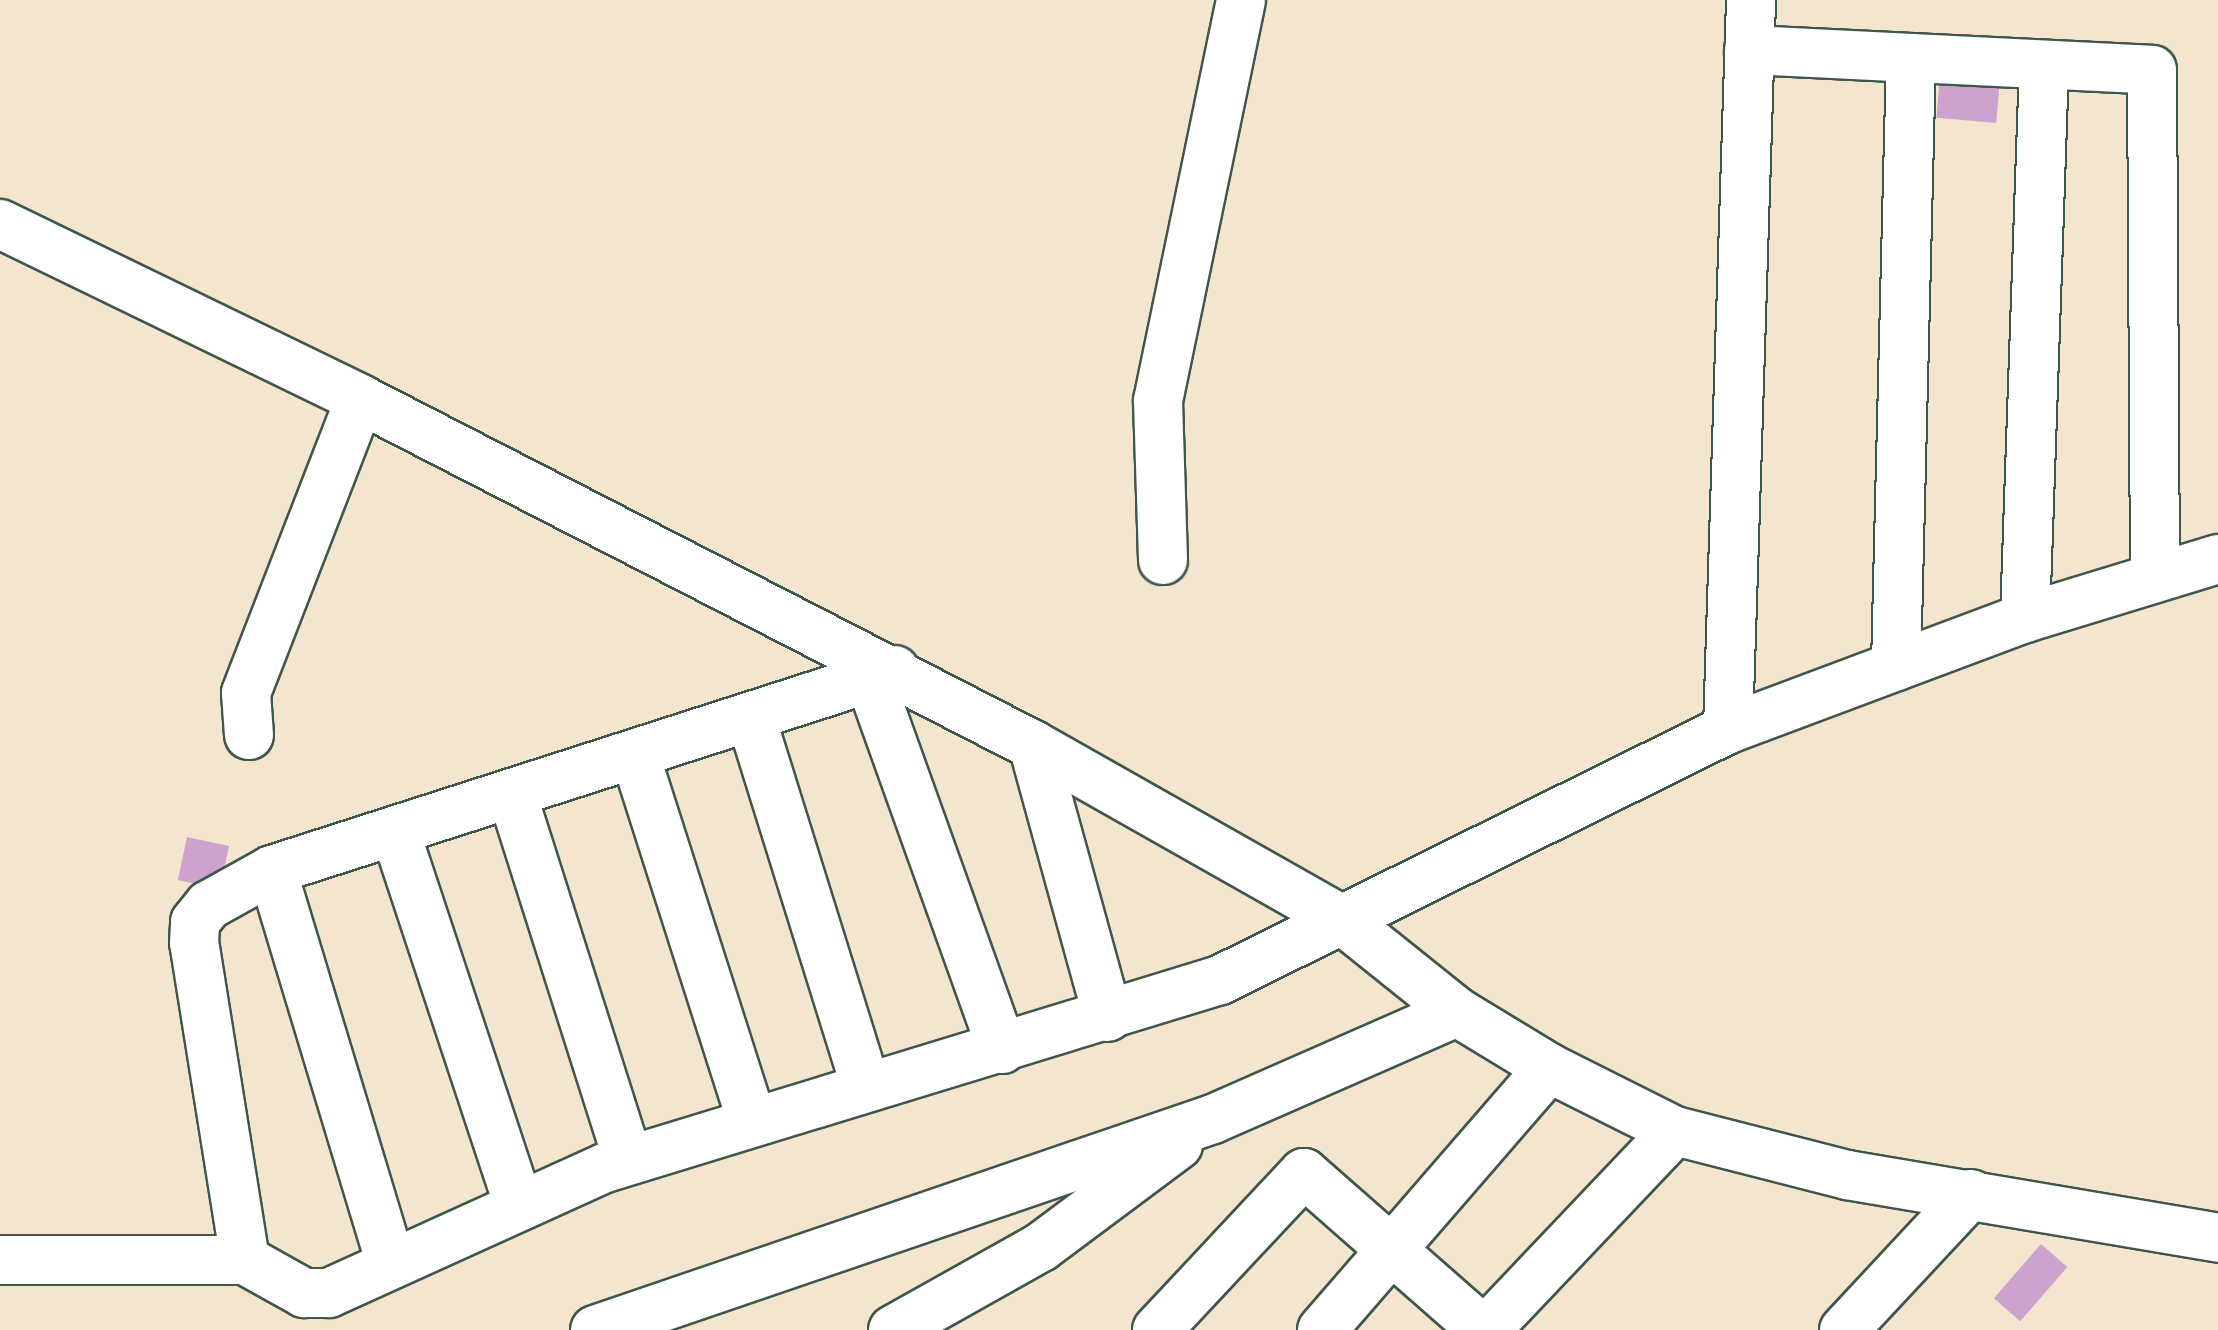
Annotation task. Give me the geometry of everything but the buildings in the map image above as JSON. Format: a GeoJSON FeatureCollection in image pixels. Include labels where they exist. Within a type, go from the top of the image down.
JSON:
{"type":"FeatureCollection","features":[{"type":"Feature","properties":{"kind":"street"},"geometry":{"type":"LineString","coordinates":[[1163,560],[1158,401],[1241,0]]}},
{"type":"Feature","properties":{"kind":"street"},"geometry":{"type":"LineString","coordinates":[[1728,728],[1751,0]]}},
{"type":"Feature","properties":{"kind":"street"},"geometry":{"type":"LineString","coordinates":[[1750,50],[2152,70],[2155,576]]}},
{"type":"Feature","properties":{"kind":"street"},"geometry":{"type":"LineString","coordinates":[[1896,666],[1911,58]]}},
{"type":"Feature","properties":{"kind":"street"},"geometry":{"type":"LineString","coordinates":[[2025,618],[2044,66]]}},
{"type":"Feature","properties":{"kind":"street"},"geometry":{"type":"LineString","coordinates":[[6,238],[360,400],[882,675],[1034,745],[1341,920],[1457,1012],[1549,1068],[1675,1130],[1764,1158],[2218,1238]]}},
{"type":"Feature","properties":{"kind":"street"},"geometry":{"type":"LineString","coordinates":[[249,735],[246,693],[360,400]]}},
{"type":"Feature","properties":{"kind":"street"},"geometry":{"type":"LineString","coordinates":[[0,1260],[245,1260],[319,1317],[329,1293],[518,1204],[628,1160],[1220,980],[1728,728],[2025,618],[2218,559]]}},
{"type":"Feature","properties":{"kind":"street"},"geometry":{"type":"LineString","coordinates":[[245,1260],[195,933],[209,906],[272,870],[882,675]]}},
{"type":"Feature","properties":{"kind":"street"},"geometry":{"type":"LineString","coordinates":[[882,675],[1002,1049]]}},
{"type":"Feature","properties":{"kind":"street"},"geometry":{"type":"LineString","coordinates":[[751,718],[865,1086]]}},
{"type":"Feature","properties":{"kind":"street"},"geometry":{"type":"LineString","coordinates":[[1034,745],[1108,1017]]}},
{"type":"Feature","properties":{"kind":"street"},"geometry":{"type":"LineString","coordinates":[[635,755],[752,1122]]}},
{"type":"Feature","properties":{"kind":"street"},"geometry":{"type":"LineString","coordinates":[[512,794],[628,1160]]}},
{"type":"Feature","properties":{"kind":"street"},"geometry":{"type":"LineString","coordinates":[[395,831],[518,1204]]}},
{"type":"Feature","properties":{"kind":"street"},"geometry":{"type":"LineString","coordinates":[[272,870],[391,1264]]}},
{"type":"Feature","properties":{"kind":"street"},"geometry":{"type":"LineString","coordinates":[[596,1330],[664,1322],[1213,1119],[1457,1012]]}},
{"type":"Feature","properties":{"kind":"street"},"geometry":{"type":"LineString","coordinates":[[1322,1330],[1394,1253],[1549,1068]]}},
{"type":"Feature","properties":{"kind":"street"},"geometry":{"type":"LineString","coordinates":[[894,1330],[1040,1247],[1213,1119]]}},
{"type":"Feature","properties":{"kind":"street"},"geometry":{"type":"LineString","coordinates":[[1157,1330],[1304,1173],[1484,1330],[1675,1130]]}},
{"type":"Feature","properties":{"kind":"street"},"geometry":{"type":"LineString","coordinates":[[1844,1330],[1971,1194]]}}]}
